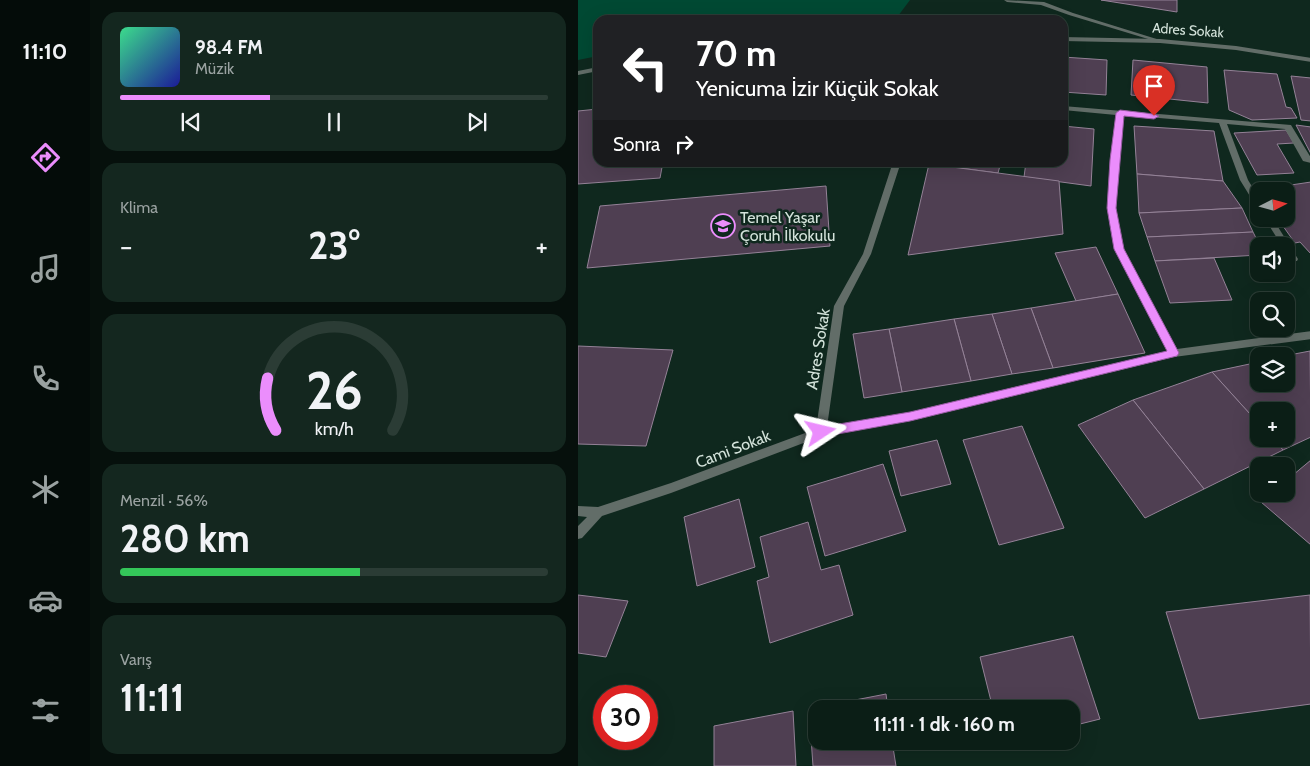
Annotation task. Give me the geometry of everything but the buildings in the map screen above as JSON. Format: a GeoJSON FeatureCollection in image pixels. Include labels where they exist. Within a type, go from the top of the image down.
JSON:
{"type":"FeatureCollection","features":[{"type":"Feature","properties":{"kind":"street"},"geometry":{"type":"LineString","coordinates":[[1007,0],[1042,4],[1160,41]]}},
{"type":"Feature","properties":{"kind":"street","name":"Adres Sokak"},"geometry":{"type":"LineString","coordinates":[[1068,39],[1160,41],[1236,48],[1310,60]]}},
{"type":"Feature","properties":{"kind":"street"},"geometry":{"type":"LineString","coordinates":[[578,73],[593,70]]}},
{"type":"Feature","properties":{"kind":"street"},"geometry":{"type":"LineString","coordinates":[[1068,108],[1288,127],[1306,159],[1310,161]]}},
{"type":"Feature","properties":{"kind":"street"},"geometry":{"type":"LineString","coordinates":[[1120,113],[1114,160],[1112,208],[1119,249],[1174,353]]}},
{"type":"Feature","properties":{"kind":"street"},"geometry":{"type":"LineString","coordinates":[[1223,123],[1244,180],[1250,190]]}},
{"type":"Feature","properties":{"kind":"street","name":"Adres Sokak"},"geometry":{"type":"LineString","coordinates":[[821,432],[839,306],[867,254],[895,167]]}},
{"type":"Feature","properties":{"kind":"street","name":"Cami Sokak"},"geometry":{"type":"LineString","coordinates":[[578,511],[598,512],[671,488],[821,432],[910,417],[1174,353],[1310,335]]}},
{"type":"Feature","properties":{"kind":"street"},"geometry":{"type":"LineString","coordinates":[[578,534],[598,512]]}},
{"type":"Feature","properties":{"kind":"green space"},"geometry":{"type":"Polygon","coordinates":[[[578,0],[910,0],[899,15],[593,15],[593,57],[578,60],[578,0]]]}},
{"type":"Feature","properties":{"kind":"place","name":"Temel Yaşar Çoruh İlkokulu"},"geometry":{"type":"Point","coordinates":[723,226]}},
{"type":"Feature","properties":{"kind":"route"},"geometry":{"type":"LineString","coordinates":[[821,432],[910,417],[1174,353],[1119,249],[1112,208],[1114,160],[1120,113],[1154,116]]}}]}
